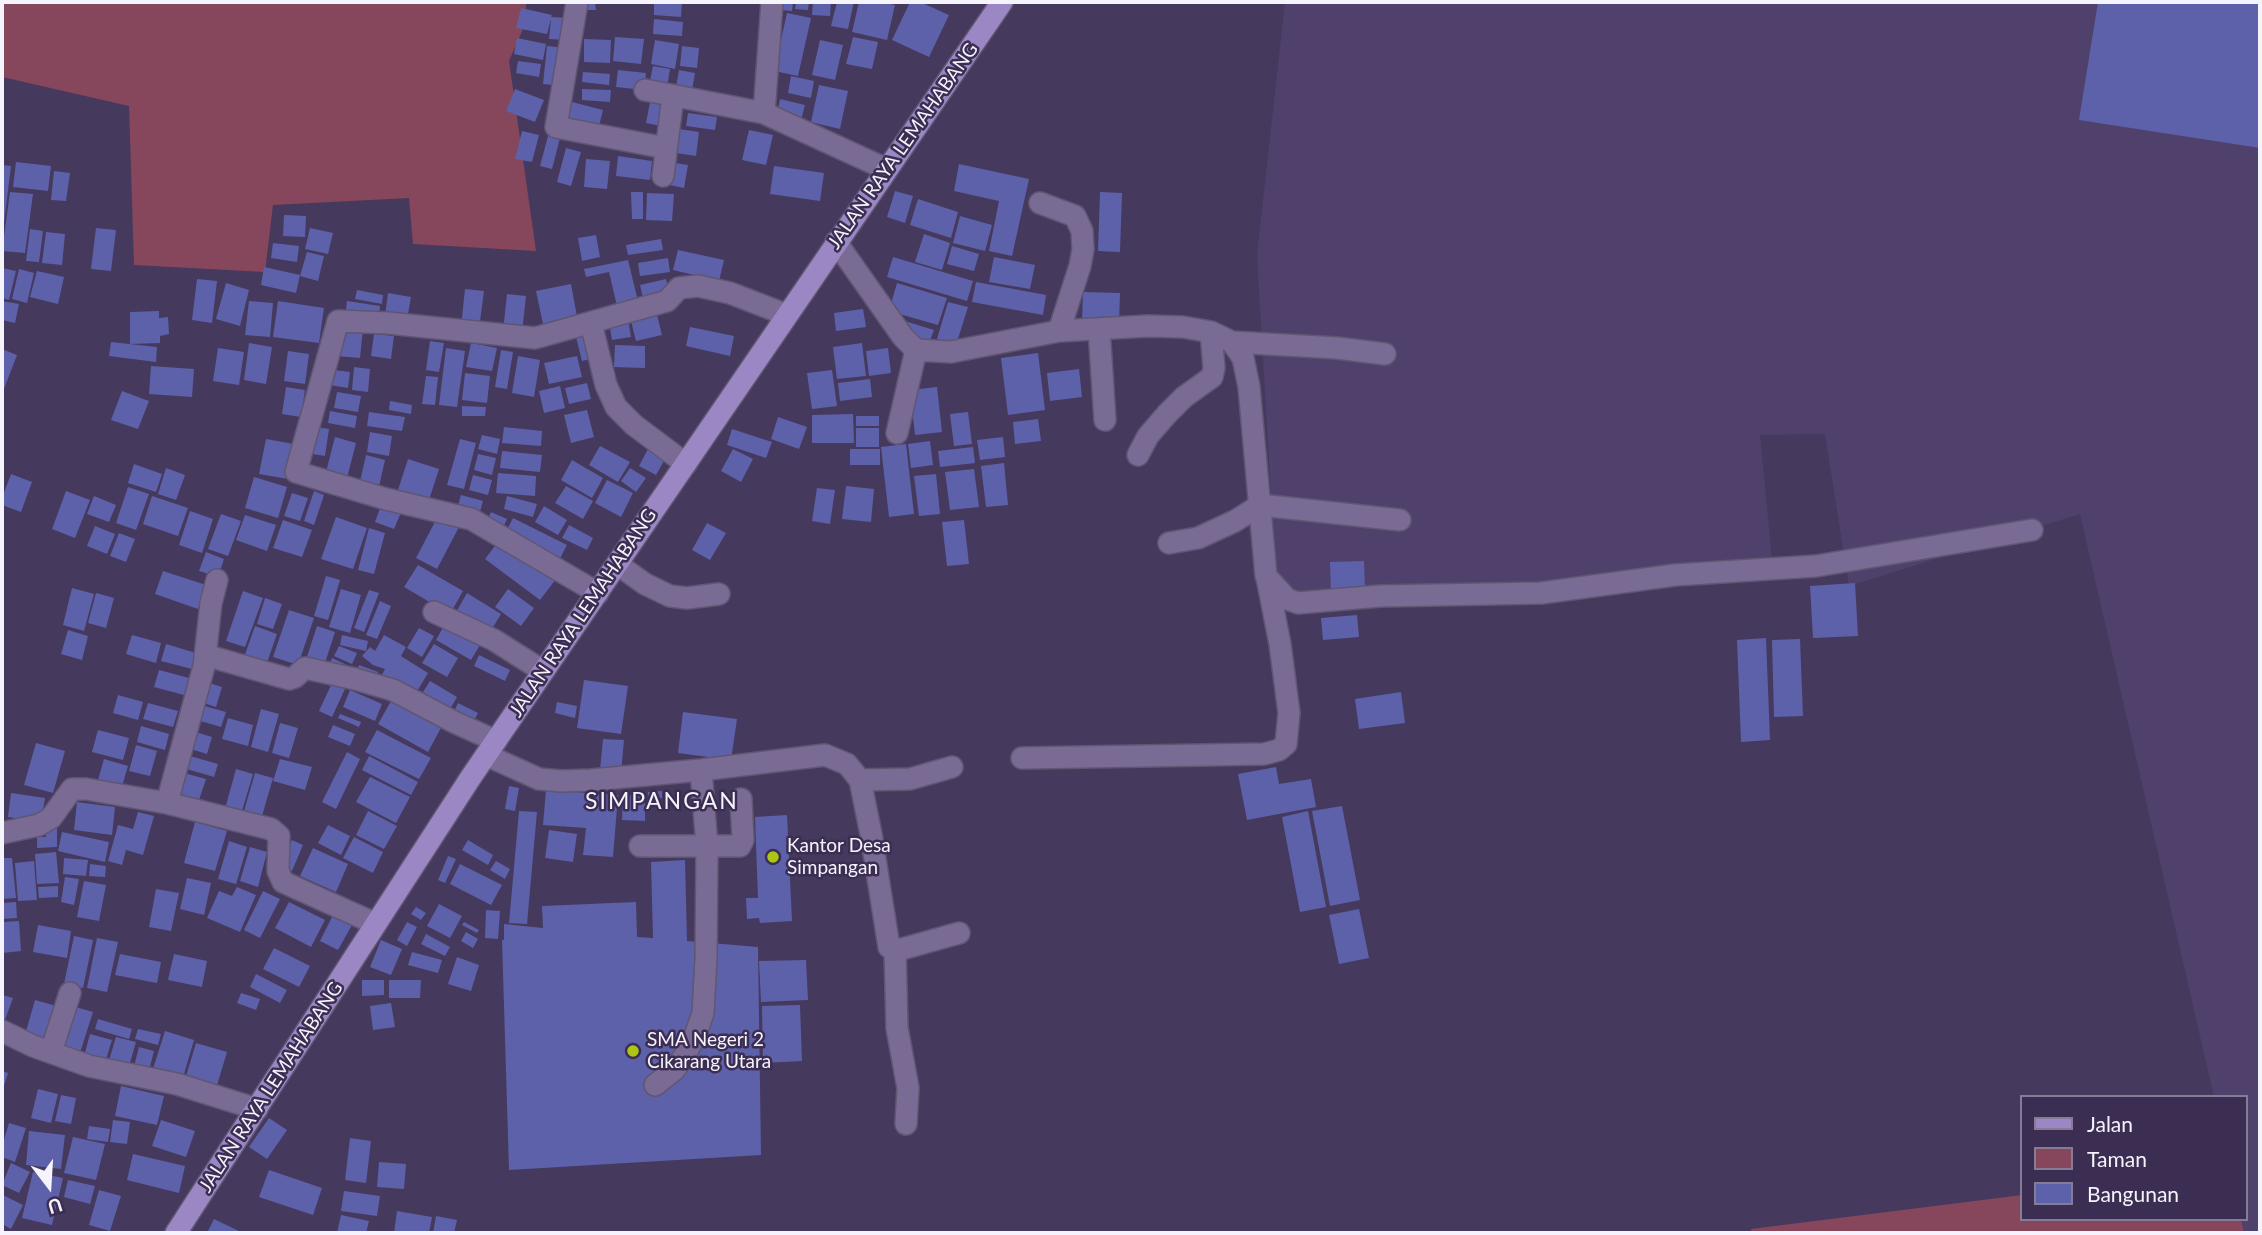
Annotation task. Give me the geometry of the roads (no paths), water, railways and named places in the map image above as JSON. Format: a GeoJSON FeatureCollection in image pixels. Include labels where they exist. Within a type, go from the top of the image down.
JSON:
{"type":"FeatureCollection","features":[{"type":"Feature","properties":{"kind":"main road","name":"JALAN RAYA LEMAHABANG"},"geometry":{"type":"LineString","coordinates":[[176,1233],[491,748],[1002,2]]}},
{"type":"Feature","properties":{"kind":"street"},"geometry":{"type":"LineString","coordinates":[[577,2],[556,127],[666,148]]}},
{"type":"Feature","properties":{"kind":"street"},"geometry":{"type":"LineString","coordinates":[[764,113],[772,2]]}},
{"type":"Feature","properties":{"kind":"street"},"geometry":{"type":"LineString","coordinates":[[645,90],[764,113],[886,169]]}},
{"type":"Feature","properties":{"kind":"street"},"geometry":{"type":"LineString","coordinates":[[663,176],[673,96]]}},
{"type":"Feature","properties":{"kind":"street"},"geometry":{"type":"LineString","coordinates":[[1040,203],[1075,216],[1082,231],[1080,267],[1059,331]]}},
{"type":"Feature","properties":{"kind":"street"},"geometry":{"type":"LineString","coordinates":[[836,242],[902,337],[916,350],[951,352],[1059,331],[1148,326],[1211,332],[1232,342],[1337,348],[1385,354]]}},
{"type":"Feature","properties":{"kind":"street"},"geometry":{"type":"LineString","coordinates":[[597,593],[471,519],[386,499],[296,472],[338,321],[388,323],[535,338],[667,301],[679,288],[698,286],[730,293],[787,315]]}},
{"type":"Feature","properties":{"kind":"street"},"geometry":{"type":"LineString","coordinates":[[591,323],[606,385],[617,408],[634,425],[686,464]]}},
{"type":"Feature","properties":{"kind":"street"},"geometry":{"type":"LineString","coordinates":[[1099,329],[1105,420]]}},
{"type":"Feature","properties":{"kind":"street"},"geometry":{"type":"LineString","coordinates":[[1138,455],[1148,436],[1167,414],[1184,397],[1212,377],[1214,368],[1211,332]]}},
{"type":"Feature","properties":{"kind":"street"},"geometry":{"type":"LineString","coordinates":[[1022,758],[1264,754],[1279,750],[1286,744],[1289,713],[1280,644],[1266,576],[1255,433],[1243,358],[1232,342]]}},
{"type":"Feature","properties":{"kind":"street"},"geometry":{"type":"LineString","coordinates":[[897,433],[916,350]]}},
{"type":"Feature","properties":{"kind":"street"},"geometry":{"type":"LineString","coordinates":[[1169,543],[1198,538],[1235,521],[1260,505],[1400,520]]}},
{"type":"Feature","properties":{"kind":"street"},"geometry":{"type":"LineString","coordinates":[[1266,576],[1287,599],[1298,603],[1380,596],[1541,593],[1675,575],[1816,566],[2032,530]]}},
{"type":"Feature","properties":{"kind":"street"},"geometry":{"type":"LineString","coordinates":[[617,564],[645,584],[670,596],[687,598],[719,594]]}},
{"type":"Feature","properties":{"kind":"street"},"geometry":{"type":"LineString","coordinates":[[167,803],[205,655],[217,580]]}},
{"type":"Feature","properties":{"kind":"street"},"geometry":{"type":"LineString","coordinates":[[434,612],[494,640],[543,671]]}},
{"type":"Feature","properties":{"kind":"street"},"geometry":{"type":"LineString","coordinates":[[205,655],[289,679],[305,668],[393,690],[454,722],[539,779],[591,780],[825,755],[847,764],[860,780],[892,948],[897,1028],[908,1088],[906,1124]]}},
{"type":"Feature","properties":{"kind":"street"},"geometry":{"type":"LineString","coordinates":[[860,780],[910,779],[952,767]]}},
{"type":"Feature","properties":{"kind":"street"},"geometry":{"type":"LineString","coordinates":[[655,1085],[674,1070],[684,1057],[703,1013],[706,847],[701,770]]}},
{"type":"Feature","properties":{"kind":"street"},"geometry":{"type":"LineString","coordinates":[[2,833],[39,825],[51,818],[72,789],[167,803],[271,828],[279,836],[278,871],[283,882],[376,924]]}},
{"type":"Feature","properties":{"kind":"street"},"geometry":{"type":"LineString","coordinates":[[639,846],[742,845],[741,799]]}},
{"type":"Feature","properties":{"kind":"street"},"geometry":{"type":"LineString","coordinates":[[892,948],[959,933]]}},
{"type":"Feature","properties":{"kind":"street"},"geometry":{"type":"LineString","coordinates":[[51,1052],[70,993]]}},
{"type":"Feature","properties":{"kind":"street"},"geometry":{"type":"LineString","coordinates":[[2,1031],[89,1066],[177,1084],[257,1109]]}},
{"type":"Feature","properties":{"kind":"place","name":"Kantor Desa Simpangan"},"geometry":{"type":"Point","coordinates":[773,857]}},
{"type":"Feature","properties":{"kind":"place","name":"SMA Negeri 2 Cikarang Utara"},"geometry":{"type":"Point","coordinates":[633,1051]}},
{"type":"Feature","properties":{"kind":"district","name":"SIMPANGAN"},"geometry":{"type":"Point","coordinates":[662,802]}}]}
